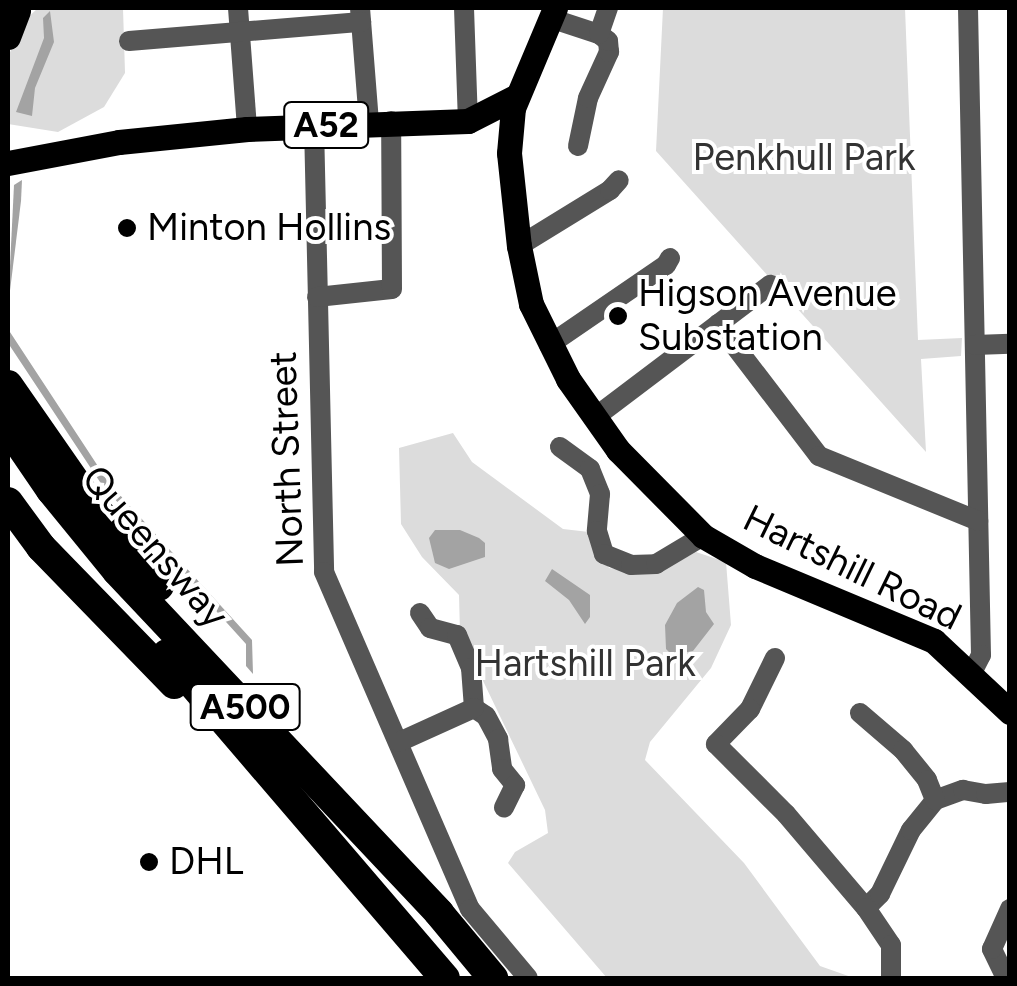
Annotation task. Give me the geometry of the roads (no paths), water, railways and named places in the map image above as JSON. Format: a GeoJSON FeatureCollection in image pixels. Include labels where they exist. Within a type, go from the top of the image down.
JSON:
{"type":"FeatureCollection","features":[{"type":"Feature","properties":{"kind":"highway"},"geometry":{"type":"LineString","coordinates":[[8,384],[144,571],[380,834],[440,913]]}},
{"type":"Feature","properties":{"kind":"highway","name":"Queensway"},"geometry":{"type":"LineString","coordinates":[[8,427],[51,490],[117,571],[440,913],[493,978]]}},
{"type":"Feature","properties":{"kind":"highway","name":"Queensway"},"geometry":{"type":"LineString","coordinates":[[8,460],[77,555],[211,701],[445,978]]}},
{"type":"Feature","properties":{"kind":"highway"},"geometry":{"type":"LineString","coordinates":[[8,502],[41,547],[258,771],[415,942]]}},
{"type":"Feature","properties":{"kind":"main road"},"geometry":{"type":"LineString","coordinates":[[8,38],[16,12]]}},
{"type":"Feature","properties":{"kind":"main road","name":"Hartshill Road"},"geometry":{"type":"LineString","coordinates":[[554,14],[518,96],[509,154],[519,246],[532,304],[549,346],[594,418],[648,484],[703,536],[755,566],[934,640],[1010,712]]}},
{"type":"Feature","properties":{"kind":"main road","name":"A52"},"geometry":{"type":"LineString","coordinates":[[8,163],[119,142],[248,129],[468,120],[518,96]]}},
{"type":"Feature","properties":{"kind":"main road"},"geometry":{"type":"LineString","coordinates":[[468,120],[492,133],[509,154]]}},
{"type":"Feature","properties":{"kind":"street"},"geometry":{"type":"LineString","coordinates":[[238,8],[248,129]]}},
{"type":"Feature","properties":{"kind":"street"},"geometry":{"type":"LineString","coordinates":[[464,8],[468,120]]}},
{"type":"Feature","properties":{"kind":"street"},"geometry":{"type":"LineString","coordinates":[[599,34],[608,8]]}},
{"type":"Feature","properties":{"kind":"street"},"geometry":{"type":"LineString","coordinates":[[968,8],[982,655],[972,673]]}},
{"type":"Feature","properties":{"kind":"street"},"geometry":{"type":"LineString","coordinates":[[554,14],[608,41],[591,115],[578,146]]}},
{"type":"Feature","properties":{"kind":"street"},"geometry":{"type":"LineString","coordinates":[[129,41],[361,15],[380,122],[392,289],[317,297]]}},
{"type":"Feature","properties":{"kind":"street","name":"North Street"},"geometry":{"type":"LineString","coordinates":[[314,125],[324,572],[470,910],[528,978]]}},
{"type":"Feature","properties":{"kind":"street"},"geometry":{"type":"LineString","coordinates":[[519,246],[610,190],[619,180]]}},
{"type":"Feature","properties":{"kind":"street"},"geometry":{"type":"LineString","coordinates":[[549,346],[666,266],[670,258]]}},
{"type":"Feature","properties":{"kind":"street"},"geometry":{"type":"LineString","coordinates":[[594,418],[770,285]]}},
{"type":"Feature","properties":{"kind":"street"},"geometry":{"type":"LineString","coordinates":[[718,324],[819,456],[978,522]]}},
{"type":"Feature","properties":{"kind":"street"},"geometry":{"type":"LineString","coordinates":[[975,345],[1010,344]]}},
{"type":"Feature","properties":{"kind":"street"},"geometry":{"type":"LineString","coordinates":[[560,447],[590,468],[600,494],[597,531],[604,554],[631,565],[656,564],[703,536]]}},
{"type":"Feature","properties":{"kind":"street"},"geometry":{"type":"LineString","coordinates":[[420,613],[430,628],[457,634],[471,668],[474,708]]}},
{"type":"Feature","properties":{"kind":"street"},"geometry":{"type":"LineString","coordinates":[[775,658],[750,708],[716,744],[786,814],[866,908],[891,946],[891,978]]}},
{"type":"Feature","properties":{"kind":"street"},"geometry":{"type":"LineString","coordinates":[[399,742],[474,708]]}},
{"type":"Feature","properties":{"kind":"street"},"geometry":{"type":"LineString","coordinates":[[474,708],[486,716],[498,738],[502,769],[516,785],[504,808]]}},
{"type":"Feature","properties":{"kind":"street"},"geometry":{"type":"LineString","coordinates":[[860,713],[903,750],[927,780],[935,800]]}},
{"type":"Feature","properties":{"kind":"street"},"geometry":{"type":"LineString","coordinates":[[866,908],[880,894],[911,830],[935,800],[963,790],[986,794],[1010,792]]}},
{"type":"Feature","properties":{"kind":"street"},"geometry":{"type":"LineString","coordinates":[[1006,978],[992,949],[1010,909]]}},
{"type":"Feature","properties":{"kind":"place","name":"Minton Hollins"},"geometry":{"type":"Point","coordinates":[127,228]}},
{"type":"Feature","properties":{"kind":"place","name":"Higson Avenue Substation"},"geometry":{"type":"Point","coordinates":[618,316]}},
{"type":"Feature","properties":{"kind":"place","name":"DHL"},"geometry":{"type":"Point","coordinates":[149,862]}},
{"type":"Feature","properties":{"kind":"park label","name":"Penkhull Park"},"geometry":{"type":"Point","coordinates":[804,158]}},
{"type":"Feature","properties":{"kind":"park label","name":"Hartshill Park"},"geometry":{"type":"Point","coordinates":[585,664]}}]}
